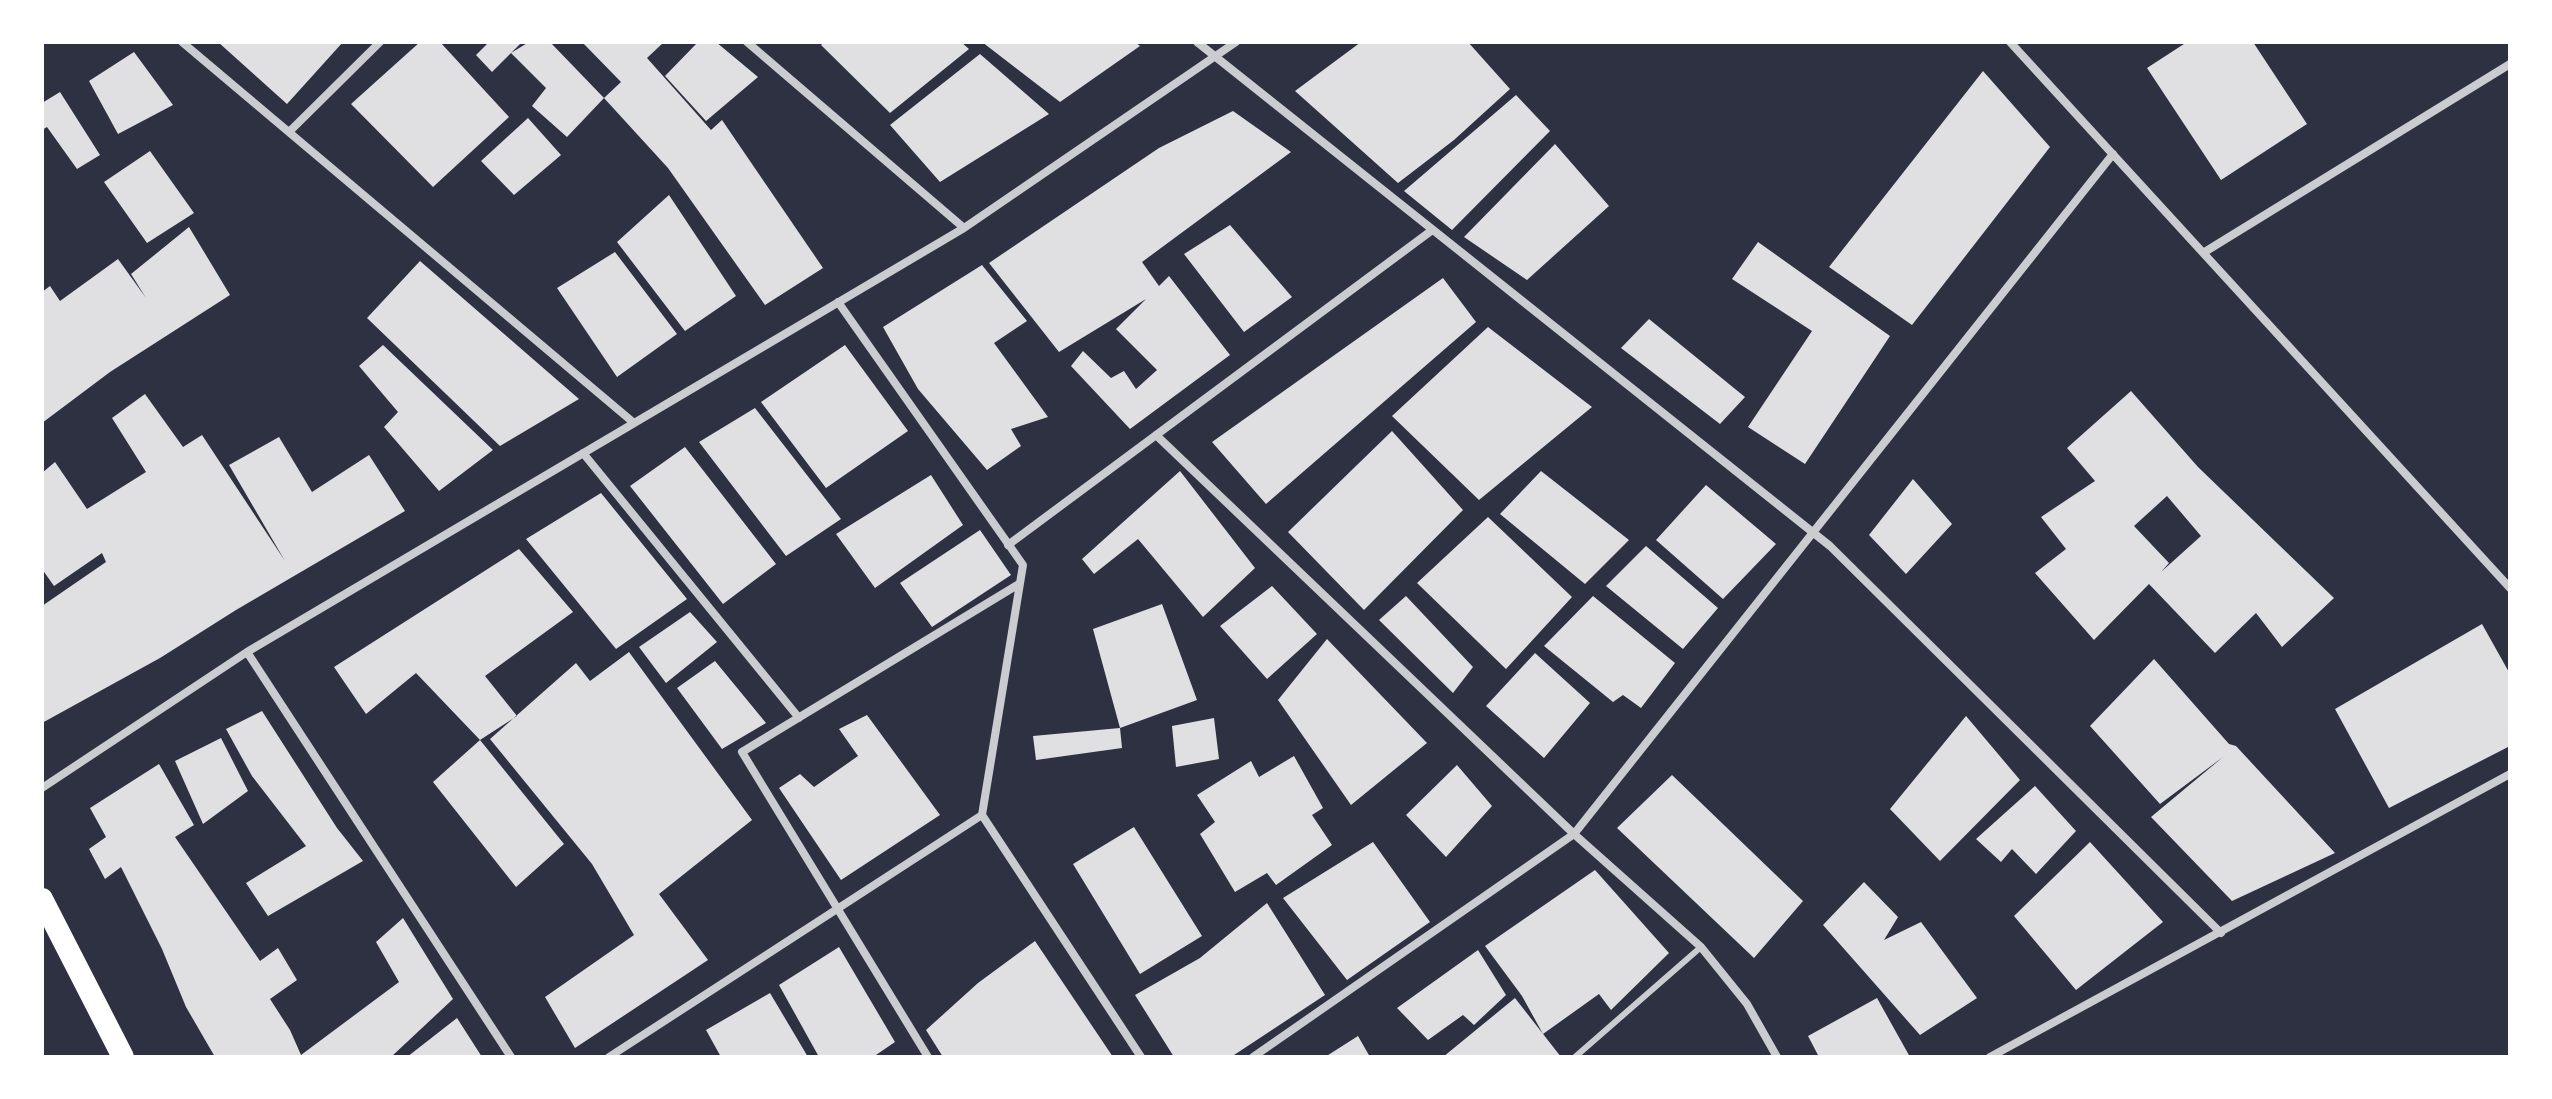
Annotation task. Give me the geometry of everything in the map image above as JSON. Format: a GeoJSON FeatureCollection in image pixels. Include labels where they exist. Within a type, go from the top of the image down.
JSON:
{"type":"FeatureCollection","features":[{"type":"Feature","properties":{"kind":"highway"},"geometry":{"type":"LineString","coordinates":[[42,899],[123,1057]]}},
{"type":"Feature","properties":{"kind":"street"},"geometry":{"type":"LineString","coordinates":[[182,42],[634,423]]}},
{"type":"Feature","properties":{"kind":"street"},"geometry":{"type":"LineString","coordinates":[[289,132],[380,42]]}},
{"type":"Feature","properties":{"kind":"street"},"geometry":{"type":"LineString","coordinates":[[747,42],[964,228]]}},
{"type":"Feature","properties":{"kind":"street"},"geometry":{"type":"LineString","coordinates":[[1197,42],[1812,531],[2221,933]]}},
{"type":"Feature","properties":{"kind":"street"},"geometry":{"type":"LineString","coordinates":[[42,788],[247,652],[964,228],[1236,42]]}},
{"type":"Feature","properties":{"kind":"street"},"geometry":{"type":"LineString","coordinates":[[2010,42],[2510,588]]}},
{"type":"Feature","properties":{"kind":"street"},"geometry":{"type":"LineString","coordinates":[[2203,253],[2510,64]]}},
{"type":"Feature","properties":{"kind":"street"},"geometry":{"type":"LineString","coordinates":[[1253,1057],[1574,834],[2113,154]]}},
{"type":"Feature","properties":{"kind":"street"},"geometry":{"type":"LineString","coordinates":[[1008,545],[1431,231]]}},
{"type":"Feature","properties":{"kind":"street"},"geometry":{"type":"LineString","coordinates":[[838,302],[1023,565],[982,815],[1141,1057]]}},
{"type":"Feature","properties":{"kind":"street"},"geometry":{"type":"LineString","coordinates":[[1156,435],[1574,834],[1701,947],[1747,1004],[1777,1057]]}},
{"type":"Feature","properties":{"kind":"street"},"geometry":{"type":"LineString","coordinates":[[583,453],[799,718]]}},
{"type":"Feature","properties":{"kind":"street"},"geometry":{"type":"LineString","coordinates":[[928,1057],[742,752],[1019,584]]}},
{"type":"Feature","properties":{"kind":"street"},"geometry":{"type":"LineString","coordinates":[[247,652],[511,1057]]}},
{"type":"Feature","properties":{"kind":"street"},"geometry":{"type":"LineString","coordinates":[[1990,1057],[2510,774]]}},
{"type":"Feature","properties":{"kind":"street"},"geometry":{"type":"LineString","coordinates":[[609,1057],[982,815]]}},
{"type":"Feature","properties":{"kind":"lane"},"geometry":{"type":"LineString","coordinates":[[1575,1057],[1701,947]]}},
{"type":"Feature","properties":{"kind":"building"},"geometry":{"type":"Polygon","coordinates":[[[218,42],[343,42],[287,104],[218,42]]]}},
{"type":"Feature","properties":{"kind":"building"},"geometry":{"type":"Polygon","coordinates":[[[420,42],[440,42],[509,117],[433,187],[351,104],[420,42]]]}},
{"type":"Feature","properties":{"kind":"building"},"geometry":{"type":"Polygon","coordinates":[[[489,42],[522,42],[492,72],[476,55],[489,42]]]}},
{"type":"Feature","properties":{"kind":"building"},"geometry":{"type":"Polygon","coordinates":[[[529,42],[550,42],[604,98],[567,137],[532,106],[546,88],[511,53],[529,42]]]}},
{"type":"Feature","properties":{"kind":"building"},"geometry":{"type":"Polygon","coordinates":[[[582,42],[664,42],[647,58],[711,130],[722,120],[823,268],[765,305],[668,168],[604,98],[621,82],[582,42]]]}},
{"type":"Feature","properties":{"kind":"building"},"geometry":{"type":"Polygon","coordinates":[[[698,42],[716,42],[758,77],[706,121],[665,76],[698,42]]]}},
{"type":"Feature","properties":{"kind":"building"},"geometry":{"type":"Polygon","coordinates":[[[824,42],[961,42],[969,49],[890,113],[821,45],[824,42]]]}},
{"type":"Feature","properties":{"kind":"building"},"geometry":{"type":"Polygon","coordinates":[[[982,42],[1135,42],[1140,46],[1060,102],[982,42]]]}},
{"type":"Feature","properties":{"kind":"building"},"geometry":{"type":"Polygon","coordinates":[[[1361,42],[1468,42],[1510,89],[1454,140],[1398,183],[1295,91],[1361,42]]]}},
{"type":"Feature","properties":{"kind":"building"},"geometry":{"type":"Polygon","coordinates":[[[2187,42],[2253,42],[2307,124],[2221,180],[2147,68],[2187,42]]]}},
{"type":"Feature","properties":{"kind":"building"},"geometry":{"type":"Polygon","coordinates":[[[134,52],[173,105],[118,134],[89,81],[134,52]]]}},
{"type":"Feature","properties":{"kind":"building"},"geometry":{"type":"Polygon","coordinates":[[[980,54],[1049,114],[940,182],[890,125],[980,54]]]}},
{"type":"Feature","properties":{"kind":"building"},"geometry":{"type":"Polygon","coordinates":[[[1983,71],[2050,147],[1912,325],[1829,267],[1983,71]]]}},
{"type":"Feature","properties":{"kind":"building"},"geometry":{"type":"Polygon","coordinates":[[[60,92],[100,155],[77,169],[47,127],[42,130],[42,103],[60,92]]]}},
{"type":"Feature","properties":{"kind":"building"},"geometry":{"type":"Polygon","coordinates":[[[1516,95],[1550,131],[1452,230],[1404,191],[1516,95]]]}},
{"type":"Feature","properties":{"kind":"building"},"geometry":{"type":"Polygon","coordinates":[[[1233,111],[1291,152],[1142,262],[1159,286],[1169,276],[1230,355],[1130,429],[1071,366],[1083,351],[1111,378],[1124,371],[1136,389],[1157,370],[1116,329],[1146,299],[1059,352],[989,263],[1159,148],[1233,111]]]}},
{"type":"Feature","properties":{"kind":"building"},"geometry":{"type":"Polygon","coordinates":[[[528,118],[561,155],[514,195],[481,161],[528,118]]]}},
{"type":"Feature","properties":{"kind":"building"},"geometry":{"type":"Polygon","coordinates":[[[1555,144],[1609,206],[1527,280],[1464,237],[1555,144]]]}},
{"type":"Feature","properties":{"kind":"building"},"geometry":{"type":"Polygon","coordinates":[[[150,151],[194,213],[147,243],[104,182],[150,151]]]}},
{"type":"Feature","properties":{"kind":"building"},"geometry":{"type":"Polygon","coordinates":[[[669,195],[736,296],[685,331],[617,242],[669,195]]]}},
{"type":"Feature","properties":{"kind":"building"},"geometry":{"type":"Polygon","coordinates":[[[1230,225],[1292,297],[1244,332],[1184,254],[1230,225]]]}},
{"type":"Feature","properties":{"kind":"building"},"geometry":{"type":"Polygon","coordinates":[[[189,227],[230,295],[110,372],[42,423],[42,292],[50,286],[60,301],[118,259],[146,298],[131,274],[189,227]]]}},
{"type":"Feature","properties":{"kind":"building"},"geometry":{"type":"Polygon","coordinates":[[[1758,242],[1890,336],[1805,464],[1748,427],[1812,331],[1732,279],[1758,242]]]}},
{"type":"Feature","properties":{"kind":"building"},"geometry":{"type":"Polygon","coordinates":[[[615,252],[677,334],[617,377],[557,288],[615,252]]]}},
{"type":"Feature","properties":{"kind":"building"},"geometry":{"type":"Polygon","coordinates":[[[420,261],[579,399],[500,446],[367,318],[420,261]]]}},
{"type":"Feature","properties":{"kind":"building"},"geometry":{"type":"Polygon","coordinates":[[[982,265],[1027,321],[994,343],[1048,417],[1011,429],[1021,446],[987,470],[918,389],[883,327],[982,265]]]}},
{"type":"Feature","properties":{"kind":"building"},"geometry":{"type":"Polygon","coordinates":[[[1443,278],[1476,322],[1266,504],[1212,442],[1443,278]]]}},
{"type":"Feature","properties":{"kind":"building"},"geometry":{"type":"Polygon","coordinates":[[[1649,319],[1745,397],[1720,424],[1621,348],[1649,319]]]}},
{"type":"Feature","properties":{"kind":"building"},"geometry":{"type":"Polygon","coordinates":[[[1488,327],[1592,407],[1479,500],[1392,416],[1488,327]]]}},
{"type":"Feature","properties":{"kind":"building"},"geometry":{"type":"Polygon","coordinates":[[[383,345],[493,450],[439,491],[384,427],[398,412],[359,366],[383,345]]]}},
{"type":"Feature","properties":{"kind":"building"},"geometry":{"type":"Polygon","coordinates":[[[845,345],[908,431],[826,488],[761,402],[845,345]]]}},
{"type":"Feature","properties":{"kind":"building"},"geometry":{"type":"Polygon","coordinates":[[[2131,391],[2198,467],[2334,598],[2282,647],[2256,613],[2215,653],[2149,584],[2094,640],[2035,573],[2066,549],[2041,517],[2095,481],[2067,448],[2131,391]],[[2167,496],[2134,526],[2169,563],[2161,572],[2201,536],[2167,496]]]}},
{"type":"Feature","properties":{"kind":"building"},"geometry":{"type":"Polygon","coordinates":[[[145,394],[183,447],[202,435],[285,561],[229,465],[279,437],[312,492],[369,455],[405,511],[160,658],[42,723],[42,606],[106,562],[102,553],[54,586],[42,569],[42,473],[55,462],[87,509],[146,472],[112,418],[145,394]]]}},
{"type":"Feature","properties":{"kind":"building"},"geometry":{"type":"Polygon","coordinates":[[[755,408],[841,519],[786,556],[699,442],[755,408]]]}},
{"type":"Feature","properties":{"kind":"building"},"geometry":{"type":"Polygon","coordinates":[[[1392,431],[1463,510],[1364,610],[1288,532],[1392,431]]]}},
{"type":"Feature","properties":{"kind":"building"},"geometry":{"type":"Polygon","coordinates":[[[685,447],[776,564],[723,604],[630,486],[685,447]]]}},
{"type":"Feature","properties":{"kind":"building"},"geometry":{"type":"Polygon","coordinates":[[[1180,471],[1255,568],[1203,617],[1138,539],[1094,574],[1082,559],[1180,471]]]}},
{"type":"Feature","properties":{"kind":"building"},"geometry":{"type":"Polygon","coordinates":[[[1541,471],[1629,540],[1585,584],[1500,514],[1541,471]]]}},
{"type":"Feature","properties":{"kind":"building"},"geometry":{"type":"Polygon","coordinates":[[[931,475],[963,525],[875,588],[836,534],[931,475]]]}},
{"type":"Feature","properties":{"kind":"building"},"geometry":{"type":"Polygon","coordinates":[[[1913,479],[1952,524],[1906,574],[1869,535],[1913,479]]]}},
{"type":"Feature","properties":{"kind":"building"},"geometry":{"type":"Polygon","coordinates":[[[1706,485],[1776,544],[1723,599],[1656,540],[1706,485]]]}},
{"type":"Feature","properties":{"kind":"building"},"geometry":{"type":"Polygon","coordinates":[[[601,493],[687,599],[616,649],[526,539],[601,493]]]}},
{"type":"Feature","properties":{"kind":"building"},"geometry":{"type":"Polygon","coordinates":[[[1488,517],[1572,597],[1506,669],[1417,583],[1488,517]]]}},
{"type":"Feature","properties":{"kind":"building"},"geometry":{"type":"Polygon","coordinates":[[[980,530],[1011,575],[932,627],[900,583],[980,530]]]}},
{"type":"Feature","properties":{"kind":"building"},"geometry":{"type":"Polygon","coordinates":[[[1646,546],[1718,608],[1683,649],[1606,586],[1646,546]]]}},
{"type":"Feature","properties":{"kind":"building"},"geometry":{"type":"Polygon","coordinates":[[[519,549],[573,612],[485,676],[517,716],[480,740],[416,673],[366,714],[334,667],[519,549]]]}},
{"type":"Feature","properties":{"kind":"building"},"geometry":{"type":"Polygon","coordinates":[[[1272,586],[1317,634],[1267,679],[1220,626],[1272,586]]]}},
{"type":"Feature","properties":{"kind":"building"},"geometry":{"type":"Polygon","coordinates":[[[1406,596],[1473,667],[1453,693],[1379,620],[1406,596]]]}},
{"type":"Feature","properties":{"kind":"building"},"geometry":{"type":"Polygon","coordinates":[[[1593,596],[1675,663],[1641,708],[1623,695],[1613,702],[1544,646],[1593,596]]]}},
{"type":"Feature","properties":{"kind":"building"},"geometry":{"type":"Polygon","coordinates":[[[1162,604],[1197,700],[1120,728],[1093,629],[1162,604]]]}},
{"type":"Feature","properties":{"kind":"building"},"geometry":{"type":"Polygon","coordinates":[[[690,612],[717,642],[666,683],[639,647],[690,612]]]}},
{"type":"Feature","properties":{"kind":"building"},"geometry":{"type":"Polygon","coordinates":[[[2482,624],[2510,674],[2510,746],[2389,808],[2335,709],[2482,624]]]}},
{"type":"Feature","properties":{"kind":"building"},"geometry":{"type":"Polygon","coordinates":[[[1327,639],[1427,743],[1351,805],[1278,700],[1327,639]]]}},
{"type":"Feature","properties":{"kind":"building"},"geometry":{"type":"Polygon","coordinates":[[[629,652],[752,820],[659,894],[708,960],[575,1048],[545,997],[634,935],[592,864],[490,739],[576,663],[590,681],[629,652]]]}},
{"type":"Feature","properties":{"kind":"building"},"geometry":{"type":"Polygon","coordinates":[[[1535,653],[1590,703],[1544,758],[1486,706],[1535,653]]]}},
{"type":"Feature","properties":{"kind":"building"},"geometry":{"type":"Polygon","coordinates":[[[2154,659],[2229,744],[2236,746],[2335,853],[2232,901],[2151,817],[2223,757],[2160,804],[2090,726],[2154,659]]]}},
{"type":"Feature","properties":{"kind":"building"},"geometry":{"type":"Polygon","coordinates":[[[715,661],[766,723],[722,749],[677,688],[715,661]]]}},
{"type":"Feature","properties":{"kind":"building"},"geometry":{"type":"Polygon","coordinates":[[[262,711],[337,828],[363,861],[268,916],[246,883],[306,846],[252,776],[226,729],[262,711]]]}},
{"type":"Feature","properties":{"kind":"building"},"geometry":{"type":"Polygon","coordinates":[[[867,715],[940,815],[841,880],[779,788],[800,774],[814,787],[858,756],[839,729],[867,715]]]}},
{"type":"Feature","properties":{"kind":"building"},"geometry":{"type":"Polygon","coordinates":[[[1966,716],[2020,780],[1940,861],[1890,809],[1966,716]]]}},
{"type":"Feature","properties":{"kind":"building"},"geometry":{"type":"Polygon","coordinates":[[[1214,718],[1219,759],[1176,767],[1172,726],[1214,718]]]}},
{"type":"Feature","properties":{"kind":"building"},"geometry":{"type":"Polygon","coordinates":[[[1120,728],[1122,748],[1036,760],[1033,736],[1120,728]]]}},
{"type":"Feature","properties":{"kind":"building"},"geometry":{"type":"Polygon","coordinates":[[[221,738],[248,791],[203,824],[175,761],[221,738]]]}},
{"type":"Feature","properties":{"kind":"building"},"geometry":{"type":"Polygon","coordinates":[[[480,740],[564,844],[516,887],[433,782],[480,740]]]}},
{"type":"Feature","properties":{"kind":"building"},"geometry":{"type":"Polygon","coordinates":[[[1294,756],[1323,808],[1312,815],[1332,845],[1276,885],[1267,873],[1235,892],[1200,834],[1215,822],[1197,795],[1251,761],[1259,777],[1294,756]]]}},
{"type":"Feature","properties":{"kind":"building"},"geometry":{"type":"Polygon","coordinates":[[[159,764],[194,825],[175,837],[260,961],[278,948],[297,980],[270,999],[290,1030],[301,1055],[399,982],[376,942],[403,918],[453,999],[391,1057],[215,1057],[186,1007],[162,949],[121,867],[105,879],[89,849],[106,837],[90,808],[159,764]]]}},
{"type":"Feature","properties":{"kind":"building"},"geometry":{"type":"Polygon","coordinates":[[[1457,765],[1492,806],[1446,857],[1406,815],[1457,765]]]}},
{"type":"Feature","properties":{"kind":"building"},"geometry":{"type":"Polygon","coordinates":[[[1672,775],[1803,901],[1754,958],[1617,828],[1672,775]]]}},
{"type":"Feature","properties":{"kind":"building"},"geometry":{"type":"Polygon","coordinates":[[[2035,786],[2076,831],[2036,874],[2012,849],[2001,862],[1976,839],[2035,786]]]}},
{"type":"Feature","properties":{"kind":"building"},"geometry":{"type":"Polygon","coordinates":[[[1134,827],[1202,936],[1140,974],[1073,864],[1134,827]]]}},
{"type":"Feature","properties":{"kind":"building"},"geometry":{"type":"Polygon","coordinates":[[[1373,842],[1430,922],[1347,980],[1283,898],[1373,842]]]}},
{"type":"Feature","properties":{"kind":"building"},"geometry":{"type":"Polygon","coordinates":[[[2090,842],[2163,922],[2076,990],[2014,916],[2090,842]]]}},
{"type":"Feature","properties":{"kind":"building"},"geometry":{"type":"Polygon","coordinates":[[[1595,870],[1669,953],[1611,1010],[1599,994],[1543,1034],[1522,996],[1485,946],[1595,870]]]}},
{"type":"Feature","properties":{"kind":"building"},"geometry":{"type":"Polygon","coordinates":[[[1864,882],[1898,917],[1884,940],[1921,922],[1977,998],[1920,1035],[1823,925],[1864,882]]]}},
{"type":"Feature","properties":{"kind":"building"},"geometry":{"type":"Polygon","coordinates":[[[1267,903],[1325,995],[1231,1057],[1174,1057],[1135,995],[1200,958],[1267,903]]]}},
{"type":"Feature","properties":{"kind":"building"},"geometry":{"type":"Polygon","coordinates":[[[1035,941],[1113,1057],[943,1057],[926,1030],[978,983],[1035,941]]]}},
{"type":"Feature","properties":{"kind":"building"},"geometry":{"type":"Polygon","coordinates":[[[839,947],[895,1042],[873,1057],[819,1057],[779,985],[839,947]]]}},
{"type":"Feature","properties":{"kind":"building"},"geometry":{"type":"Polygon","coordinates":[[[1478,950],[1506,995],[1474,1025],[1463,1015],[1428,1040],[1397,1008],[1478,950]]]}},
{"type":"Feature","properties":{"kind":"building"},"geometry":{"type":"Polygon","coordinates":[[[770,993],[808,1057],[721,1057],[706,1030],[770,993]]]}},
{"type":"Feature","properties":{"kind":"building"},"geometry":{"type":"Polygon","coordinates":[[[1515,998],[1561,1057],[1443,1057],[1515,998]]]}},
{"type":"Feature","properties":{"kind":"building"},"geometry":{"type":"Polygon","coordinates":[[[1877,998],[1910,1057],[1819,1057],[1808,1036],[1877,998]]]}},
{"type":"Feature","properties":{"kind":"building"},"geometry":{"type":"Polygon","coordinates":[[[457,1018],[482,1057],[407,1057],[457,1018]]]}},
{"type":"Feature","properties":{"kind":"building"},"geometry":{"type":"Polygon","coordinates":[[[1358,1036],[1370,1057],[1325,1057],[1358,1036]]]}}]}
